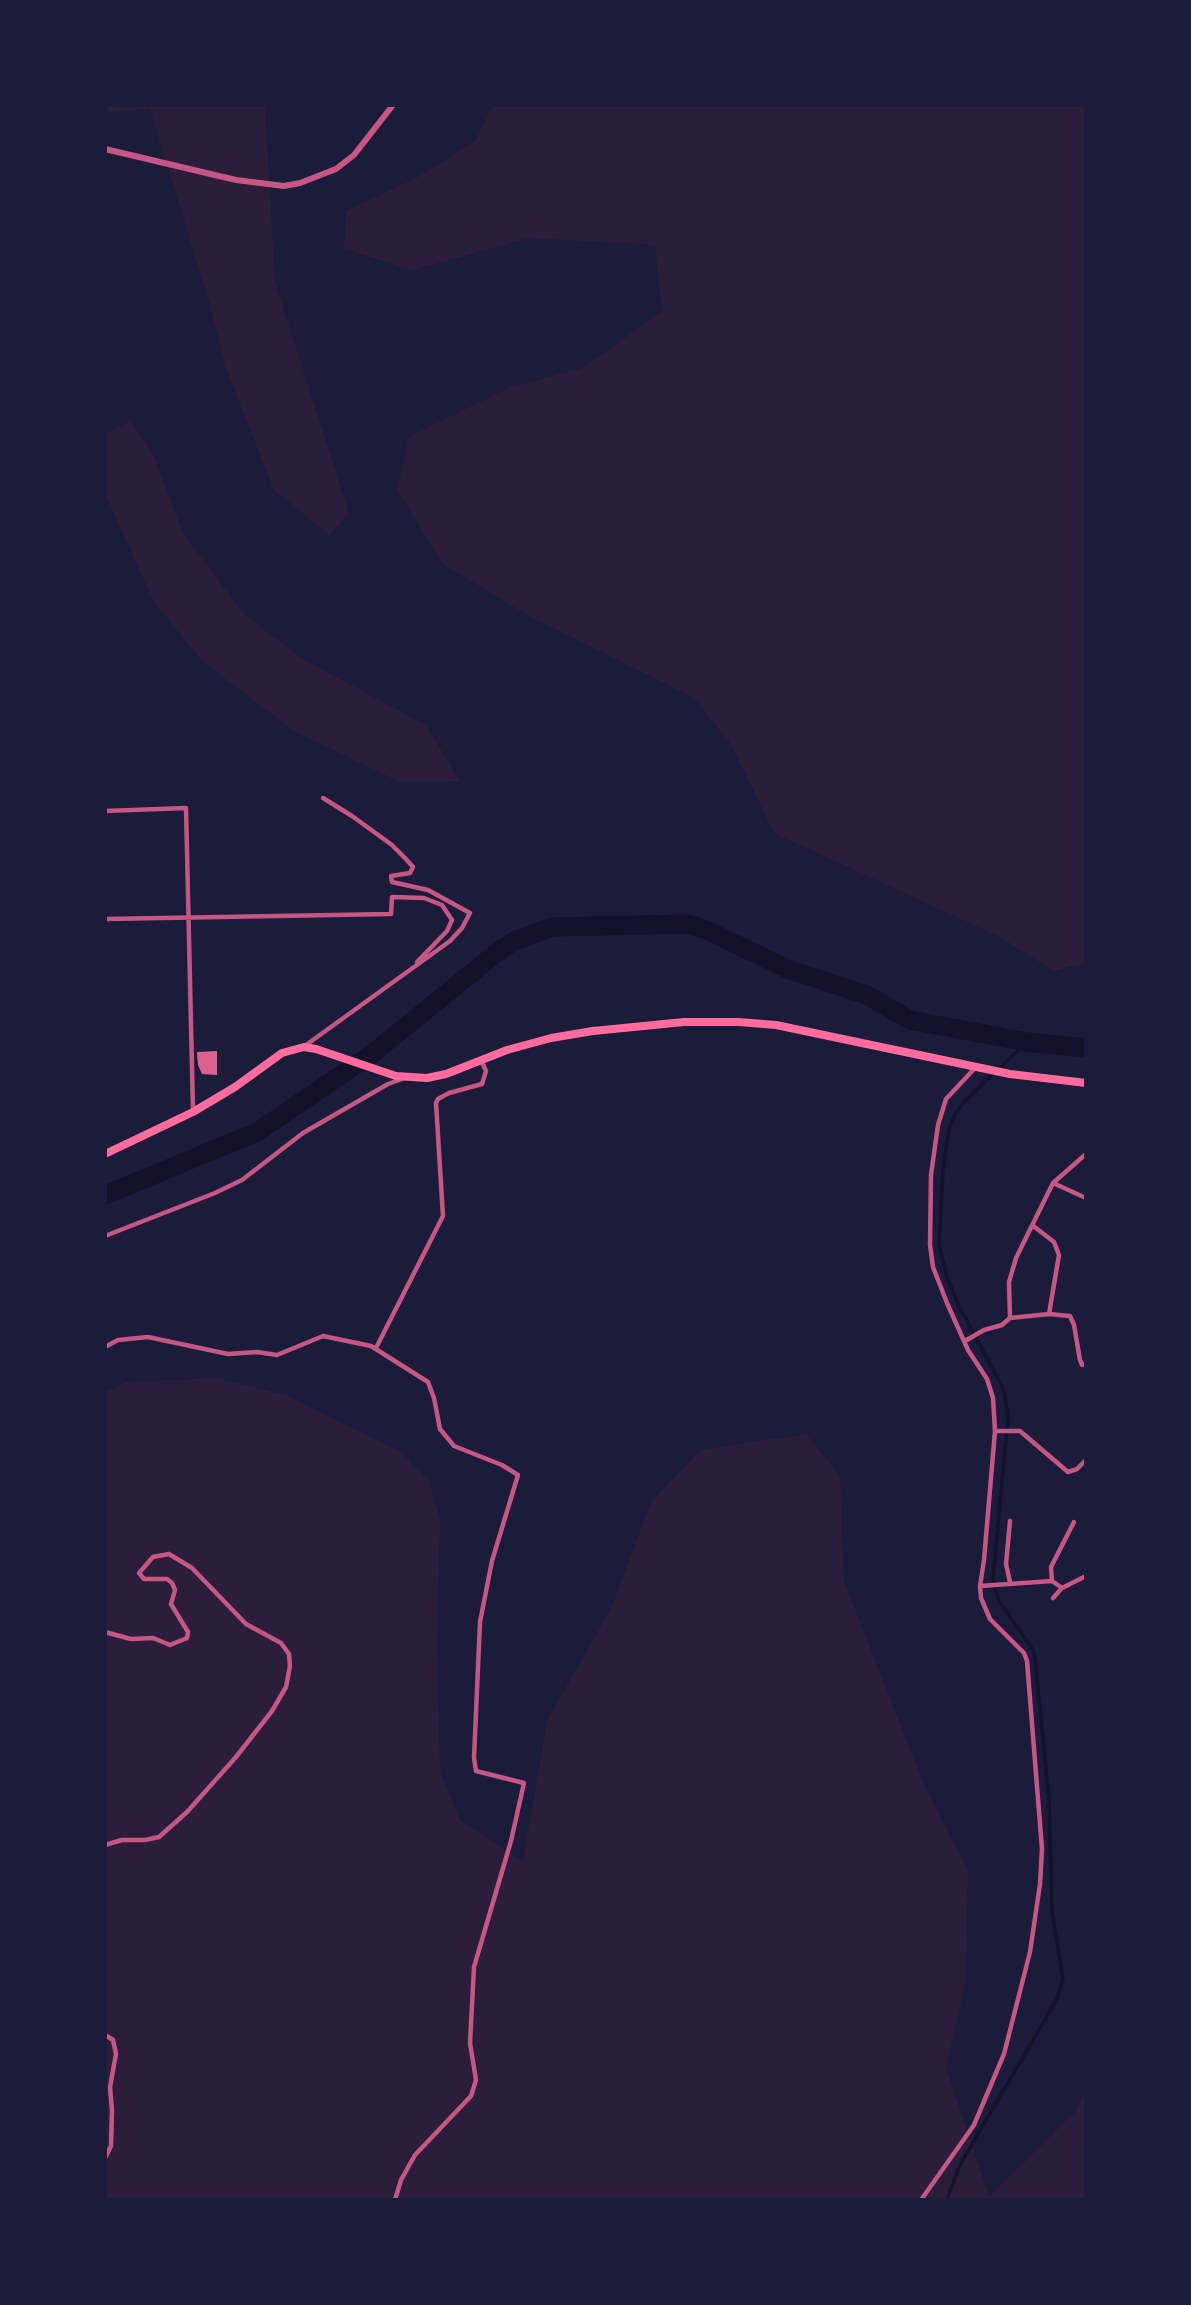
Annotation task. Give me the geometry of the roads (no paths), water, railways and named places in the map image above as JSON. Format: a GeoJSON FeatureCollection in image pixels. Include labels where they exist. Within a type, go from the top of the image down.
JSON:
{"type":"FeatureCollection","features":[{"type":"Feature","properties":{"kind":"main road"},"geometry":{"type":"LineString","coordinates":[[105,1154],[193,1112],[282,1053],[304,1047],[404,1078],[438,1076],[518,1047],[593,1031],[684,1022],[739,1022],[776,1025],[1010,1074],[1086,1083]]}},
{"type":"Feature","properties":{"kind":"street"},"geometry":{"type":"LineString","coordinates":[[105,149],[236,180],[284,186],[300,183],[336,169],[354,155],[393,105]]}},
{"type":"Feature","properties":{"kind":"street"},"geometry":{"type":"LineString","coordinates":[[304,1047],[450,941],[462,928],[470,913],[428,890],[392,881],[391,876],[411,873],[413,867],[392,845],[323,798]]}},
{"type":"Feature","properties":{"kind":"street"},"geometry":{"type":"LineString","coordinates":[[105,811],[186,808],[193,1112]]}},
{"type":"Feature","properties":{"kind":"street"},"geometry":{"type":"LineString","coordinates":[[105,919],[391,915],[392,897],[424,898],[438,902],[450,915],[450,925],[407,972]]}},
{"type":"Feature","properties":{"kind":"street"},"geometry":{"type":"LineString","coordinates":[[376,1348],[443,1216],[436,1103],[449,1093],[482,1084],[486,1071],[481,1060]]}},
{"type":"Feature","properties":{"kind":"street"},"geometry":{"type":"LineString","coordinates":[[921,2200],[974,2125],[1004,2054],[1030,1952],[1042,1849],[1027,1661],[1024,1653],[990,1619],[981,1598],[997,1431],[992,1391],[947,1303],[932,1262],[929,1236],[931,1175],[943,1105],[952,1091],[978,1068]]}},
{"type":"Feature","properties":{"kind":"street"},"geometry":{"type":"LineString","coordinates":[[105,1236],[215,1194],[242,1180],[303,1133],[388,1084],[404,1078]]}},
{"type":"Feature","properties":{"kind":"street"},"geometry":{"type":"LineString","coordinates":[[1010,1318],[1010,1273],[1032,1225],[1053,1183],[1086,1154]]}},
{"type":"Feature","properties":{"kind":"street"},"geometry":{"type":"LineString","coordinates":[[1053,1183],[1086,1198]]}},
{"type":"Feature","properties":{"kind":"street"},"geometry":{"type":"LineString","coordinates":[[1032,1225],[1054,1242],[1059,1255],[1049,1314]]}},
{"type":"Feature","properties":{"kind":"street"},"geometry":{"type":"LineString","coordinates":[[966,1340],[1002,1325],[1010,1318],[1049,1314],[1070,1317],[1073,1320],[1080,1360],[1082,1365],[1086,1364]]}},
{"type":"Feature","properties":{"kind":"street"},"geometry":{"type":"LineString","coordinates":[[105,1347],[118,1340],[148,1337],[228,1354],[257,1352],[277,1355],[323,1336],[376,1348],[428,1382],[440,1429],[454,1446],[502,1465],[517,1475],[492,1561],[480,1622],[474,1758],[476,1771],[524,1783],[511,1841],[474,1967],[470,2043],[476,2080],[471,2096],[415,2155],[401,2180],[395,2200]]}},
{"type":"Feature","properties":{"kind":"street"},"geometry":{"type":"LineString","coordinates":[[997,1431],[1020,1431],[1068,1472],[1077,1469],[1086,1460]]}},
{"type":"Feature","properties":{"kind":"street"},"geometry":{"type":"LineString","coordinates":[[1008,1583],[1006,1564],[1010,1521]]}},
{"type":"Feature","properties":{"kind":"street"},"geometry":{"type":"LineString","coordinates":[[1052,1581],[1051,1567],[1074,1522]]}},
{"type":"Feature","properties":{"kind":"street"},"geometry":{"type":"LineString","coordinates":[[105,1632],[131,1639],[153,1638],[170,1645],[187,1638],[188,1632],[170,1604],[175,1590],[172,1583],[167,1579],[144,1578],[139,1573],[153,1557],[169,1554],[192,1569],[246,1624],[281,1643],[289,1654],[290,1666],[286,1688],[272,1711],[187,1812],[159,1837],[122,1840],[105,1845]]}},
{"type":"Feature","properties":{"kind":"street"},"geometry":{"type":"LineString","coordinates":[[1053,1598],[1062,1588],[1086,1576]]}},
{"type":"Feature","properties":{"kind":"street"},"geometry":{"type":"LineString","coordinates":[[983,1586],[1052,1581],[1062,1588]]}},
{"type":"Feature","properties":{"kind":"street"},"geometry":{"type":"LineString","coordinates":[[105,2035],[113,2040],[116,2054],[110,2087],[111,2146],[105,2158]]}},
{"type":"Feature","properties":{"kind":"waterway"},"geometry":{"type":"LineString","coordinates":[[105,1195],[257,1132],[372,1054],[495,954],[514,941],[553,927],[688,924],[790,970],[867,995],[910,1020],[1027,1042],[1086,1048]]}},
{"type":"Feature","properties":{"kind":"waterway"},"geometry":{"type":"LineString","coordinates":[[947,2200],[960,2165],[1057,1999],[1063,1979],[1052,1912],[1049,1801],[1035,1658],[1033,1650],[999,1601],[993,1577],[1008,1418],[1004,1390],[959,1306],[947,1277],[939,1245],[943,1169],[949,1128],[965,1101],[1027,1042]]}}]}
